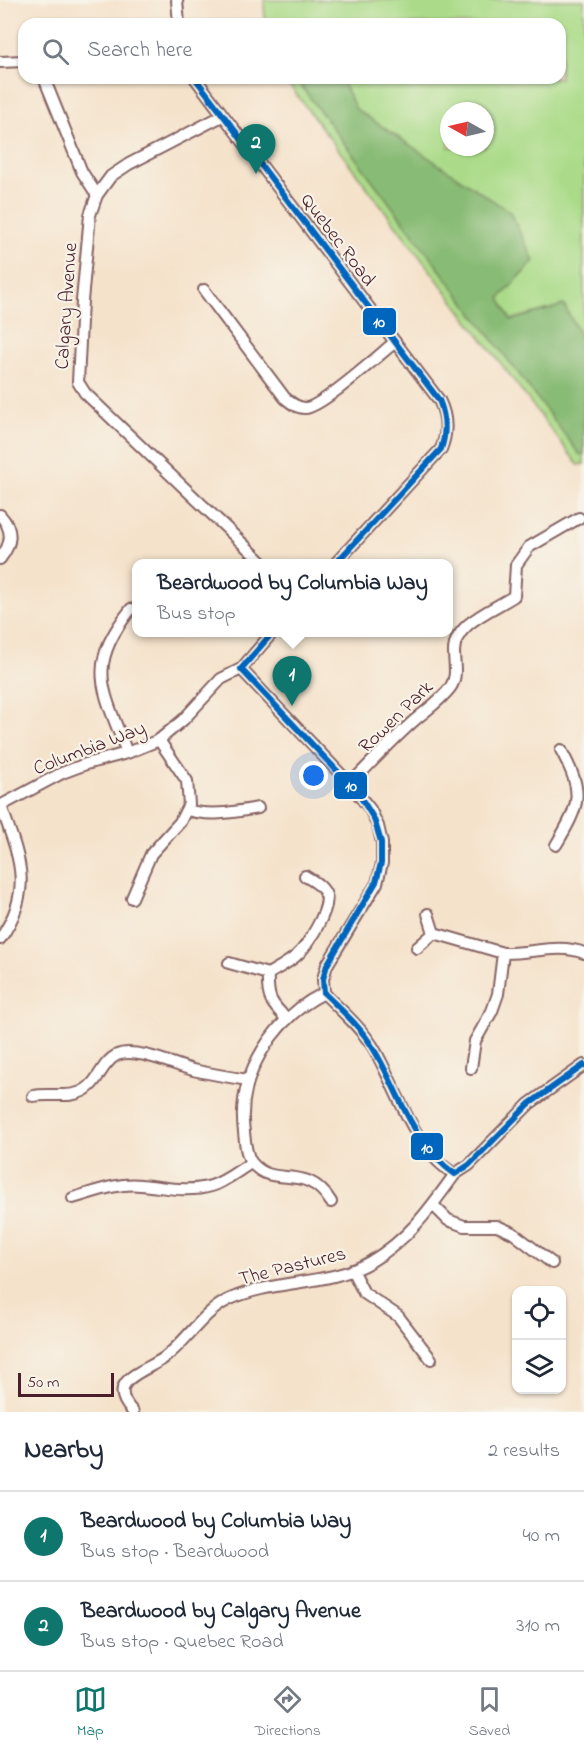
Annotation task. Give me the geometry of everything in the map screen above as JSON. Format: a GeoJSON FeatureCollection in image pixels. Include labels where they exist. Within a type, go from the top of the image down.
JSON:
{"type":"FeatureCollection","features":[{"type":"Feature","properties":{"kind":"street"},"geometry":{"type":"LineString","coordinates":[[177,0],[178,18]]}},
{"type":"Feature","properties":{"kind":"street"},"geometry":{"type":"LineString","coordinates":[[0,62],[18,61]]}},
{"type":"Feature","properties":{"kind":"street"},"geometry":{"type":"LineString","coordinates":[[46,84],[82,172],[97,195]]}},
{"type":"Feature","properties":{"kind":"street","name":"Quebec Road"},"geometry":{"type":"LineString","coordinates":[[199,84],[439,400],[445,413],[445,438],[441,449],[340,559]]}},
{"type":"Feature","properties":{"kind":"street","name":"Calgary Avenue"},"geometry":{"type":"LineString","coordinates":[[222,116],[129,164],[111,176],[97,195],[90,215],[78,382],[85,393],[259,559]]}},
{"type":"Feature","properties":{"kind":"street"},"geometry":{"type":"LineString","coordinates":[[204,290],[285,398],[294,405],[304,408],[325,399],[395,342]]}},
{"type":"Feature","properties":{"kind":"street"},"geometry":{"type":"LineString","coordinates":[[0,515],[8,525],[11,535],[8,549],[0,559]]}},
{"type":"Feature","properties":{"kind":"street","name":"Rowen Park"},"geometry":{"type":"LineString","coordinates":[[350,784],[452,686],[456,668],[453,654],[454,639],[467,624],[514,596],[516,565],[529,547],[579,518]]}},
{"type":"Feature","properties":{"kind":"street"},"geometry":{"type":"LineString","coordinates":[[127,753],[102,683],[101,667],[105,649],[115,628],[131,609]]}},
{"type":"Feature","properties":{"kind":"street"},"geometry":{"type":"LineString","coordinates":[[269,637],[241,669],[350,784],[370,809],[378,826],[382,843],[382,863],[377,883],[327,965],[323,979],[324,993],[358,1026],[374,1048],[405,1113],[442,1167],[455,1174]]}},
{"type":"Feature","properties":{"kind":"street","name":"Columbia Way"},"geometry":{"type":"LineString","coordinates":[[1,806],[62,773],[127,753],[159,740],[183,720],[221,679],[241,669]]}},
{"type":"Feature","properties":{"kind":"street"},"geometry":{"type":"LineString","coordinates":[[132,898],[151,854],[180,822],[187,810],[189,793],[187,780],[159,740]]}},
{"type":"Feature","properties":{"kind":"street"},"geometry":{"type":"LineString","coordinates":[[556,845],[582,797],[579,784],[561,750]]}},
{"type":"Feature","properties":{"kind":"street"},"geometry":{"type":"LineString","coordinates":[[0,939],[16,907],[21,877],[20,864],[1,806]]}},
{"type":"Feature","properties":{"kind":"street"},"geometry":{"type":"LineString","coordinates":[[187,810],[202,814],[217,814],[258,808]]}},
{"type":"Feature","properties":{"kind":"street"},"geometry":{"type":"LineString","coordinates":[[229,963],[268,974],[296,957],[306,946],[327,905],[326,895],[321,886],[305,876]]}},
{"type":"Feature","properties":{"kind":"street"},"geometry":{"type":"LineString","coordinates":[[428,914],[434,933]]}},
{"type":"Feature","properties":{"kind":"street"},"geometry":{"type":"LineString","coordinates":[[417,948],[434,933]]}},
{"type":"Feature","properties":{"kind":"street"},"geometry":{"type":"LineString","coordinates":[[434,933],[504,953],[521,954],[540,950],[575,949],[584,953]]}},
{"type":"Feature","properties":{"kind":"street"},"geometry":{"type":"LineString","coordinates":[[471,1068],[476,1041],[498,994],[504,953]]}},
{"type":"Feature","properties":{"kind":"street"},"geometry":{"type":"LineString","coordinates":[[268,974],[268,992],[274,1007],[287,1019]]}},
{"type":"Feature","properties":{"kind":"street"},"geometry":{"type":"LineString","coordinates":[[324,993],[303,1005],[287,1019],[266,1046],[248,1080],[243,1125],[251,1162],[264,1173],[309,1180],[324,1191],[331,1202]]}},
{"type":"Feature","properties":{"kind":"street"},"geometry":{"type":"LineString","coordinates":[[33,1096],[44,1094],[69,1096],[89,1088],[107,1063],[117,1055],[130,1053],[191,1069],[248,1080]]}},
{"type":"Feature","properties":{"kind":"street","name":"The Pastures"},"geometry":{"type":"LineString","coordinates":[[133,1412],[124,1400],[123,1394],[128,1381],[141,1369],[164,1358],[196,1326],[227,1301],[266,1287],[352,1270],[368,1264],[408,1234],[434,1206],[455,1174],[469,1165],[529,1104],[584,1065]]}},
{"type":"Feature","properties":{"kind":"street"},"geometry":{"type":"LineString","coordinates":[[73,1198],[102,1189],[130,1185],[173,1190],[213,1186],[251,1162]]}},
{"type":"Feature","properties":{"kind":"street"},"geometry":{"type":"LineString","coordinates":[[434,1206],[448,1220],[464,1226],[497,1226],[513,1233],[552,1263]]}},
{"type":"Feature","properties":{"kind":"street"},"geometry":{"type":"LineString","coordinates":[[352,1270],[364,1293],[398,1316],[431,1359]]}},
{"type":"Feature","properties":{"kind":"green space"},"geometry":{"type":"Polygon","coordinates":[[[264,0],[584,0],[584,464],[578,465],[289,84],[566,84],[566,18],[265,18],[264,0]]]}},
{"type":"Feature","properties":{"kind":"green space"},"geometry":{"type":"Polygon","coordinates":[[[300,84],[343,84],[356,109],[510,212],[534,261],[500,298],[511,320],[564,305],[584,343],[584,454],[580,455],[300,84]]]}},
{"type":"Feature","properties":{"kind":"transit line","name":"10"},"geometry":{"type":"LineString","coordinates":[[200,84],[439,400],[441,406],[445,431],[441,449],[340,559]]}},
{"type":"Feature","properties":{"kind":"transit line","name":"10"},"geometry":{"type":"LineString","coordinates":[[269,637],[241,669],[358,793],[374,819],[381,842],[381,863],[376,882],[327,965],[323,979],[324,993],[368,1040],[427,1147],[455,1174],[469,1165],[529,1104],[584,1065]]}},
{"type":"Feature","properties":{"kind":"place","name":"Beardwood by Calgary Avenue"},"geometry":{"type":"Point","coordinates":[256,174]}},
{"type":"Feature","properties":{"kind":"place","name":"Beardwood by Columbia Way"},"geometry":{"type":"Point","coordinates":[292,706]}}]}
